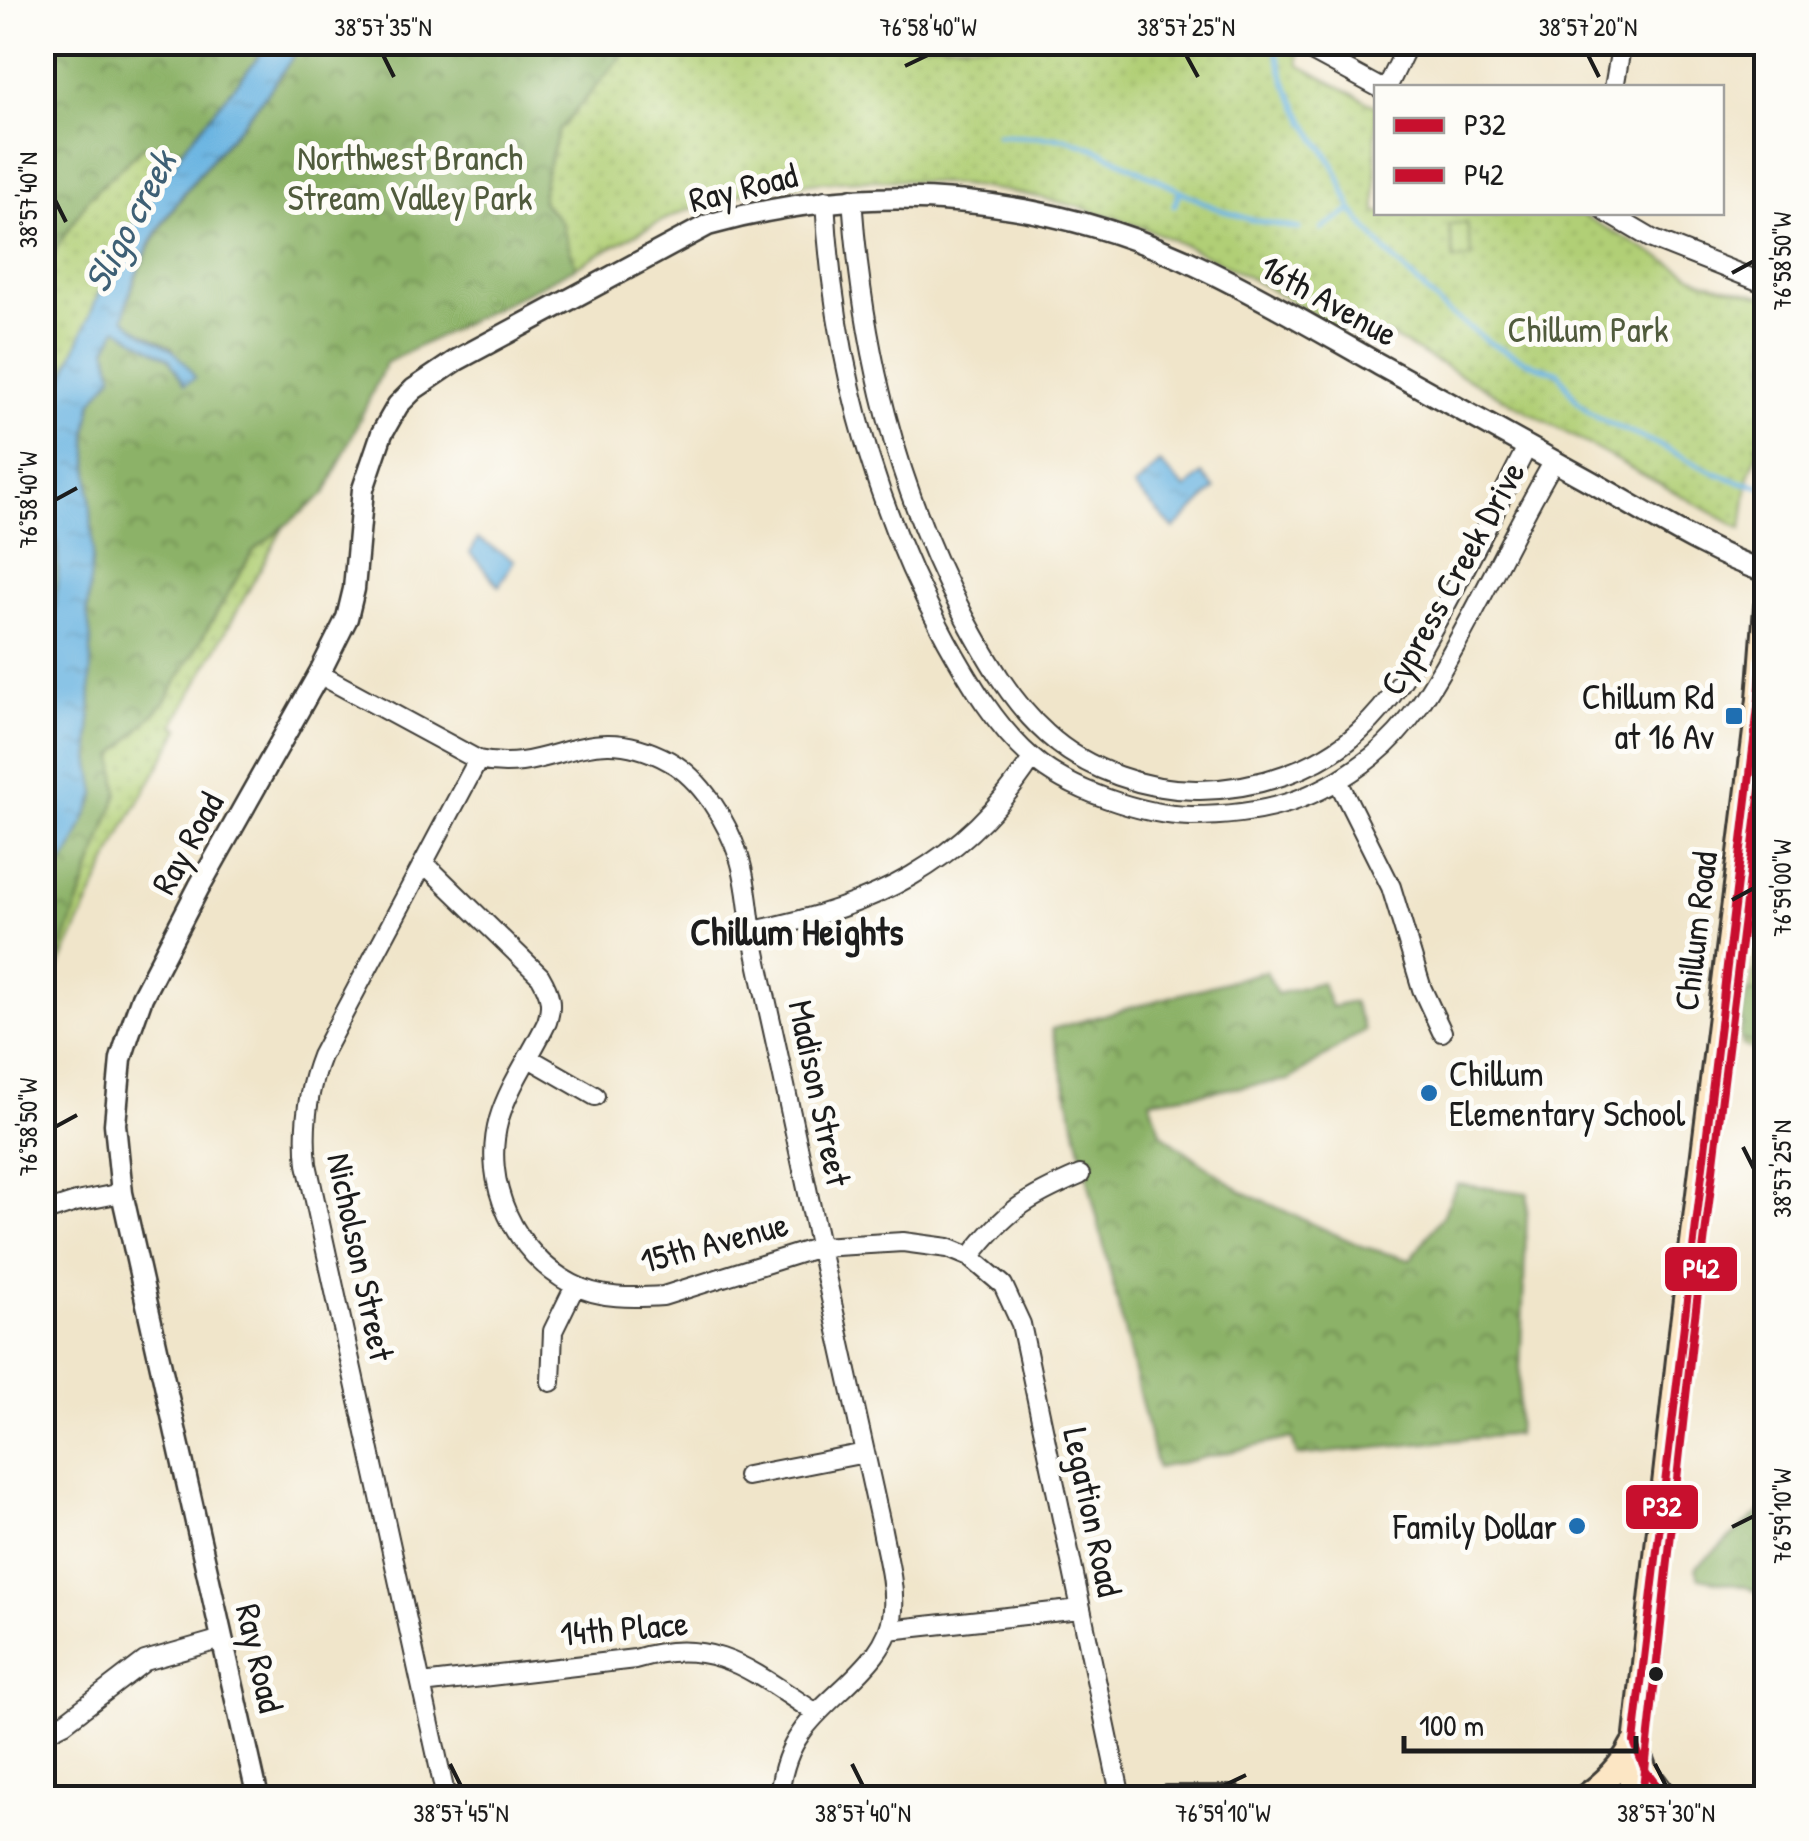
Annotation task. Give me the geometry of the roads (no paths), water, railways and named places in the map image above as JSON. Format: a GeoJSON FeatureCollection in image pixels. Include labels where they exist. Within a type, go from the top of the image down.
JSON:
{"type":"FeatureCollection","features":[{"type":"Feature","properties":{"kind":"main road","name":"Chillum Road"},"geometry":{"type":"LineString","coordinates":[[1629,1798],[1759,699],[1766,607]]}},
{"type":"Feature","properties":{"kind":"main road"},"geometry":{"type":"LineString","coordinates":[[1583,1798],[1615,1770],[1634,1742]]}},
{"type":"Feature","properties":{"kind":"main road"},"geometry":{"type":"LineString","coordinates":[[1634,1742],[1645,1770],[1666,1798]]}},
{"type":"Feature","properties":{"kind":"main road"},"geometry":{"type":"LineString","coordinates":[[1166,1798],[1234,1798]]}},
{"type":"Feature","properties":{"kind":"street"},"geometry":{"type":"LineString","coordinates":[[1385,85],[1409,42]]}},
{"type":"Feature","properties":{"kind":"street"},"geometry":{"type":"LineString","coordinates":[[1615,85],[1622,42]]}},
{"type":"Feature","properties":{"kind":"street"},"geometry":{"type":"LineString","coordinates":[[1308,49],[1377,85]]}},
{"type":"Feature","properties":{"kind":"street","name":"Cypress Creek Drive"},"geometry":{"type":"LineString","coordinates":[[852,198],[872,362],[897,458],[931,552],[983,652],[1028,716],[1061,745],[1101,769],[1170,788],[1213,790],[1278,777],[1345,744],[1384,707],[1402,682],[1484,537],[1527,446]]}},
{"type":"Feature","properties":{"kind":"street","name":"16th Avenue"},"geometry":{"type":"LineString","coordinates":[[826,200],[914,198],[1004,206],[1073,221],[1144,244],[1209,271],[1554,461],[1766,572]]}},
{"type":"Feature","properties":{"kind":"street","name":"Cypress Creek Drive"},"geometry":{"type":"LineString","coordinates":[[826,200],[836,309],[862,435],[891,522],[933,614],[974,688],[1032,758],[1118,803],[1182,816],[1265,812],[1338,781],[1374,755],[1421,707],[1554,461]]}},
{"type":"Feature","properties":{"kind":"street","name":"Ray Road"},"geometry":{"type":"LineString","coordinates":[[258,1798],[122,1192],[117,1091],[121,1059],[142,997],[198,887],[319,674],[352,603],[358,514],[370,463],[398,405],[414,389],[457,360],[686,234],[750,213],[826,200]]}},
{"type":"Feature","properties":{"kind":"street"},"geometry":{"type":"LineString","coordinates":[[1611,215],[1664,245],[1766,284]]}},
{"type":"Feature","properties":{"kind":"street","name":"Madison Street"},"geometry":{"type":"LineString","coordinates":[[319,674],[478,760],[520,764],[599,742],[635,746],[686,772],[702,790],[729,835],[746,884],[752,931],[892,1582],[889,1630]]}},
{"type":"Feature","properties":{"kind":"street"},"geometry":{"type":"LineString","coordinates":[[752,931],[843,910],[908,878],[940,858],[991,814],[1032,758]]}},
{"type":"Feature","properties":{"kind":"street","name":"Nicholson Street"},"geometry":{"type":"LineString","coordinates":[[446,1798],[310,1182],[303,1132],[321,1056],[478,760]]}},
{"type":"Feature","properties":{"kind":"street"},"geometry":{"type":"LineString","coordinates":[[1338,781],[1391,887],[1422,989],[1442,1032]]}},
{"type":"Feature","properties":{"kind":"street","name":"15th Avenue"},"geometry":{"type":"LineString","coordinates":[[426,864],[540,976],[548,989],[551,1010],[508,1096],[498,1122],[495,1150],[504,1206],[530,1250],[548,1268],[575,1286],[607,1296],[663,1296],[819,1247],[903,1242],[948,1248],[970,1257]]}},
{"type":"Feature","properties":{"kind":"street"},"geometry":{"type":"LineString","coordinates":[[1736,880],[1766,886]]}},
{"type":"Feature","properties":{"kind":"street"},"geometry":{"type":"LineString","coordinates":[[529,1058],[596,1096]]}},
{"type":"Feature","properties":{"kind":"street"},"geometry":{"type":"LineString","coordinates":[[970,1257],[998,1222],[1020,1204],[1080,1175]]}},
{"type":"Feature","properties":{"kind":"street"},"geometry":{"type":"LineString","coordinates":[[42,1214],[122,1192]]}},
{"type":"Feature","properties":{"kind":"street","name":"Legation Road"},"geometry":{"type":"LineString","coordinates":[[970,1257],[1003,1285],[1021,1324],[1121,1798]]}},
{"type":"Feature","properties":{"kind":"street"},"geometry":{"type":"LineString","coordinates":[[551,1382],[553,1331],[575,1286]]}},
{"type":"Feature","properties":{"kind":"street"},"geometry":{"type":"LineString","coordinates":[[747,1476],[864,1453]]}},
{"type":"Feature","properties":{"kind":"street"},"geometry":{"type":"LineString","coordinates":[[779,1798],[790,1754],[799,1736],[816,1713],[870,1659],[889,1630],[1080,1609]]}},
{"type":"Feature","properties":{"kind":"street"},"geometry":{"type":"LineString","coordinates":[[42,1734],[64,1723],[146,1661],[222,1640]]}},
{"type":"Feature","properties":{"kind":"street","name":"14th Place"},"geometry":{"type":"LineString","coordinates":[[422,1684],[635,1659],[663,1650],[692,1650],[755,1673],[816,1713]]}},
{"type":"Feature","properties":{"kind":"water"},"geometry":{"type":"Polygon","coordinates":[[[270,43],[301,43],[152,240],[135,277],[124,318],[170,348],[195,378],[185,384],[169,359],[117,328],[107,348],[113,375],[92,402],[87,433],[93,551],[87,611],[91,640],[90,758],[96,794],[72,850],[43,892],[43,843],[52,825],[58,781],[50,669],[58,571],[57,542],[47,518],[46,420],[119,245],[183,149],[270,43]]]}},
{"type":"Feature","properties":{"kind":"water"},"geometry":{"type":"Polygon","coordinates":[[[1160,463],[1186,489],[1202,474],[1215,489],[1174,529],[1134,487],[1160,463]]]}},
{"type":"Feature","properties":{"kind":"water"},"geometry":{"type":"Polygon","coordinates":[[[478,539],[514,560],[499,586],[470,553],[478,539]]]}},
{"type":"Feature","properties":{"kind":"waterway"},"geometry":{"type":"LineString","coordinates":[[1274,42],[1286,84],[1334,165],[1352,210],[1387,253],[1445,310],[1493,345],[1558,372],[1581,405],[1605,421],[1721,475],[1766,487]]}},
{"type":"Feature","properties":{"kind":"waterway"},"geometry":{"type":"LineString","coordinates":[[997,135],[1065,138],[1096,149],[1213,207],[1299,229]]}},
{"type":"Feature","properties":{"kind":"waterway"},"geometry":{"type":"LineString","coordinates":[[1174,206],[1179,193]]}},
{"type":"Feature","properties":{"kind":"waterway"},"geometry":{"type":"LineString","coordinates":[[1322,229],[1352,210]]}},
{"type":"Feature","properties":{"kind":"place","name":"Chillum Rd at 16 Av"},"geometry":{"type":"Point","coordinates":[1734,716]}},
{"type":"Feature","properties":{"kind":"place","name":"Chillum Elementary School"},"geometry":{"type":"Point","coordinates":[1429,1093]}},
{"type":"Feature","properties":{"kind":"place","name":"Family Dollar"},"geometry":{"type":"Point","coordinates":[1577,1526]}},
{"type":"Feature","properties":{"kind":"district","name":"Chillum Heights"},"geometry":{"type":"Point","coordinates":[797,931]}},
{"type":"Feature","properties":{"kind":"park label","name":"Northwest Branch Stream Valley Park"},"geometry":{"type":"Point","coordinates":[410,177]}},
{"type":"Feature","properties":{"kind":"park label","name":"Chillum Park"},"geometry":{"type":"Point","coordinates":[1588,329]}},
{"type":"Feature","properties":{"kind":"water label","name":"Sligo creek"},"geometry":{"type":"Point","coordinates":[129,221]}}]}
